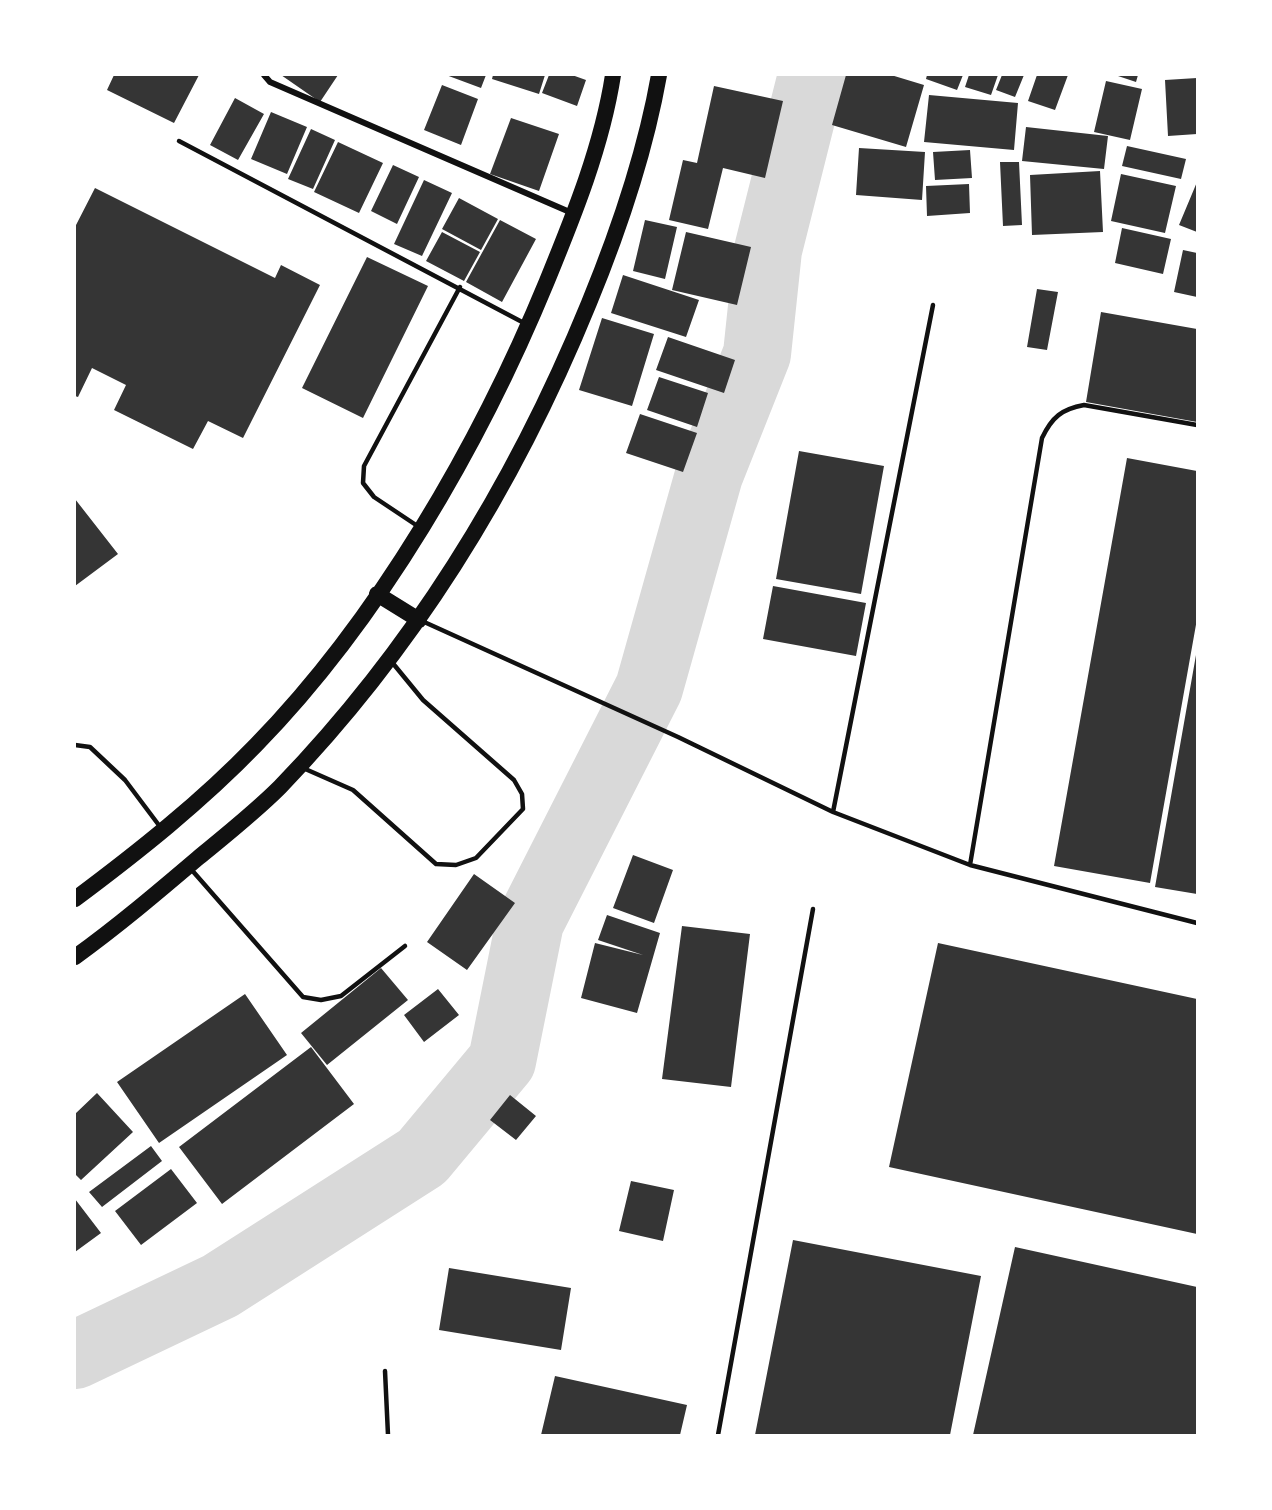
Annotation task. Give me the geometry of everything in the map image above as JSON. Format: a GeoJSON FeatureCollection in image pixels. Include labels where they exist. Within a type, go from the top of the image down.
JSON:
{"type":"FeatureCollection","features":[{"type":"Feature","properties":{"kind":"highway"},"geometry":{"type":"LineString","coordinates":[[75,899],[162,831],[263,738],[300,696],[377,594],[421,528],[479,428],[529,326],[574,214],[609,98],[613,75]]}},
{"type":"Feature","properties":{"kind":"highway"},"geometry":{"type":"LineString","coordinates":[[75,957],[189,866],[279,788],[389,659],[419,620],[470,541],[520,453],[569,352],[619,228],[654,105],[659,75]]}},
{"type":"Feature","properties":{"kind":"highway"},"geometry":{"type":"LineString","coordinates":[[377,594],[419,620]]}},
{"type":"Feature","properties":{"kind":"street"},"geometry":{"type":"LineString","coordinates":[[264,75],[270,82],[574,214]]}},
{"type":"Feature","properties":{"kind":"lane"},"geometry":{"type":"LineString","coordinates":[[179,141],[460,287],[529,326]]}},
{"type":"Feature","properties":{"kind":"lane"},"geometry":{"type":"LineString","coordinates":[[421,528],[374,497],[363,483],[364,466],[460,287]]}},
{"type":"Feature","properties":{"kind":"lane"},"geometry":{"type":"LineString","coordinates":[[833,812],[933,305]]}},
{"type":"Feature","properties":{"kind":"lane"},"geometry":{"type":"LineString","coordinates":[[970,865],[1042,438],[1048,425],[1056,414],[1071,407],[1084,405],[1197,425]]}},
{"type":"Feature","properties":{"kind":"lane"},"geometry":{"type":"LineString","coordinates":[[419,620],[678,737],[833,812],[970,865],[1197,923]]}},
{"type":"Feature","properties":{"kind":"lane"},"geometry":{"type":"LineString","coordinates":[[298,766],[353,790],[436,864],[456,865],[476,858],[523,809],[522,794],[514,780],[423,700],[389,659]]}},
{"type":"Feature","properties":{"kind":"lane"},"geometry":{"type":"LineString","coordinates":[[75,745],[90,747],[125,780],[162,831]]}},
{"type":"Feature","properties":{"kind":"lane"},"geometry":{"type":"LineString","coordinates":[[189,866],[303,997],[321,1000],[341,996],[405,946]]}},
{"type":"Feature","properties":{"kind":"lane"},"geometry":{"type":"LineString","coordinates":[[718,1435],[813,909]]}},
{"type":"Feature","properties":{"kind":"lane"},"geometry":{"type":"LineString","coordinates":[[385,1371],[388,1435]]}},
{"type":"Feature","properties":{"kind":"building"},"geometry":{"type":"Polygon","coordinates":[[[114,75],[199,75],[174,123],[107,90],[114,75]]]}},
{"type":"Feature","properties":{"kind":"building"},"geometry":{"type":"Polygon","coordinates":[[[281,75],[338,75],[320,102],[281,75]]]}},
{"type":"Feature","properties":{"kind":"building"},"geometry":{"type":"Polygon","coordinates":[[[446,75],[486,75],[481,88],[446,75]]]}},
{"type":"Feature","properties":{"kind":"building"},"geometry":{"type":"Polygon","coordinates":[[[493,75],[545,75],[539,94],[492,79],[493,75]]]}},
{"type":"Feature","properties":{"kind":"building"},"geometry":{"type":"Polygon","coordinates":[[[549,75],[572,75],[586,80],[577,106],[542,93],[549,75]]]}},
{"type":"Feature","properties":{"kind":"building"},"geometry":{"type":"Polygon","coordinates":[[[846,75],[891,75],[924,85],[906,147],[832,125],[846,75]]]}},
{"type":"Feature","properties":{"kind":"building"},"geometry":{"type":"Polygon","coordinates":[[[927,75],[963,75],[957,90],[926,79],[927,75]]]}},
{"type":"Feature","properties":{"kind":"building"},"geometry":{"type":"Polygon","coordinates":[[[969,75],[998,75],[991,95],[965,87],[969,75]]]}},
{"type":"Feature","properties":{"kind":"building"},"geometry":{"type":"Polygon","coordinates":[[[1002,75],[1024,75],[1015,97],[996,90],[1002,75]]]}},
{"type":"Feature","properties":{"kind":"building"},"geometry":{"type":"Polygon","coordinates":[[[1037,75],[1068,75],[1055,110],[1028,101],[1037,75]]]}},
{"type":"Feature","properties":{"kind":"building"},"geometry":{"type":"Polygon","coordinates":[[[1115,75],[1138,75],[1136,82],[1115,75]]]}},
{"type":"Feature","properties":{"kind":"building"},"geometry":{"type":"Polygon","coordinates":[[[1197,78],[1197,134],[1168,136],[1165,80],[1197,78]]]}},
{"type":"Feature","properties":{"kind":"building"},"geometry":{"type":"Polygon","coordinates":[[[1106,81],[1142,89],[1130,140],[1094,132],[1106,81]]]}},
{"type":"Feature","properties":{"kind":"building"},"geometry":{"type":"Polygon","coordinates":[[[442,85],[478,99],[461,145],[424,130],[442,85]]]}},
{"type":"Feature","properties":{"kind":"building"},"geometry":{"type":"Polygon","coordinates":[[[714,86],[783,101],[765,178],[723,168],[708,229],[669,220],[683,160],[697,163],[714,86]]]}},
{"type":"Feature","properties":{"kind":"building"},"geometry":{"type":"Polygon","coordinates":[[[929,95],[1018,103],[1014,150],[924,142],[929,95]]]}},
{"type":"Feature","properties":{"kind":"building"},"geometry":{"type":"Polygon","coordinates":[[[235,98],[264,114],[238,160],[210,145],[235,98]]]}},
{"type":"Feature","properties":{"kind":"building"},"geometry":{"type":"Polygon","coordinates":[[[271,112],[307,127],[287,174],[251,159],[271,112]]]}},
{"type":"Feature","properties":{"kind":"building"},"geometry":{"type":"Polygon","coordinates":[[[511,118],[559,134],[539,191],[490,174],[511,118]]]}},
{"type":"Feature","properties":{"kind":"building"},"geometry":{"type":"Polygon","coordinates":[[[1026,127],[1108,136],[1104,169],[1022,161],[1026,127]]]}},
{"type":"Feature","properties":{"kind":"building"},"geometry":{"type":"Polygon","coordinates":[[[311,129],[335,140],[313,189],[288,179],[311,129]]]}},
{"type":"Feature","properties":{"kind":"building"},"geometry":{"type":"Polygon","coordinates":[[[338,142],[383,163],[359,213],[314,192],[338,142]]]}},
{"type":"Feature","properties":{"kind":"building"},"geometry":{"type":"Polygon","coordinates":[[[1127,146],[1186,159],[1181,179],[1122,166],[1127,146]]]}},
{"type":"Feature","properties":{"kind":"building"},"geometry":{"type":"Polygon","coordinates":[[[859,148],[925,152],[922,200],[856,195],[859,148]]]}},
{"type":"Feature","properties":{"kind":"building"},"geometry":{"type":"Polygon","coordinates":[[[970,150],[972,178],[935,180],[933,152],[970,150]]]}},
{"type":"Feature","properties":{"kind":"building"},"geometry":{"type":"Polygon","coordinates":[[[1000,162],[1019,162],[1022,225],[1003,226],[1000,162]]]}},
{"type":"Feature","properties":{"kind":"building"},"geometry":{"type":"Polygon","coordinates":[[[393,165],[419,177],[397,224],[371,211],[393,165]]]}},
{"type":"Feature","properties":{"kind":"building"},"geometry":{"type":"Polygon","coordinates":[[[1100,171],[1103,232],[1032,235],[1030,175],[1100,171]]]}},
{"type":"Feature","properties":{"kind":"building"},"geometry":{"type":"Polygon","coordinates":[[[1121,174],[1176,186],[1165,233],[1111,221],[1121,174]]]}},
{"type":"Feature","properties":{"kind":"building"},"geometry":{"type":"Polygon","coordinates":[[[424,180],[452,193],[422,256],[394,244],[424,180]]]}},
{"type":"Feature","properties":{"kind":"building"},"geometry":{"type":"Polygon","coordinates":[[[1197,182],[1197,232],[1179,225],[1197,182]]]}},
{"type":"Feature","properties":{"kind":"building"},"geometry":{"type":"Polygon","coordinates":[[[969,184],[970,213],[927,216],[926,186],[969,184]]]}},
{"type":"Feature","properties":{"kind":"building"},"geometry":{"type":"Polygon","coordinates":[[[95,188],[275,278],[281,265],[320,285],[243,438],[208,421],[193,449],[114,410],[126,385],[92,368],[78,397],[75,396],[75,227],[95,188]]]}},
{"type":"Feature","properties":{"kind":"building"},"geometry":{"type":"Polygon","coordinates":[[[459,198],[498,219],[481,250],[442,229],[459,198]]]}},
{"type":"Feature","properties":{"kind":"building"},"geometry":{"type":"Polygon","coordinates":[[[500,220],[536,239],[502,302],[466,282],[500,220]]]}},
{"type":"Feature","properties":{"kind":"building"},"geometry":{"type":"Polygon","coordinates":[[[645,220],[677,227],[665,279],[633,271],[645,220]]]}},
{"type":"Feature","properties":{"kind":"building"},"geometry":{"type":"Polygon","coordinates":[[[1122,228],[1171,239],[1163,274],[1115,263],[1122,228]]]}},
{"type":"Feature","properties":{"kind":"building"},"geometry":{"type":"Polygon","coordinates":[[[442,232],[480,252],[464,281],[426,261],[442,232]]]}},
{"type":"Feature","properties":{"kind":"building"},"geometry":{"type":"Polygon","coordinates":[[[686,232],[751,247],[737,305],[672,290],[686,232]]]}},
{"type":"Feature","properties":{"kind":"building"},"geometry":{"type":"Polygon","coordinates":[[[1183,250],[1197,253],[1197,297],[1174,292],[1183,250]]]}},
{"type":"Feature","properties":{"kind":"building"},"geometry":{"type":"Polygon","coordinates":[[[367,257],[428,286],[363,418],[302,388],[367,257]]]}},
{"type":"Feature","properties":{"kind":"building"},"geometry":{"type":"Polygon","coordinates":[[[623,275],[699,300],[686,337],[611,313],[623,275]]]}},
{"type":"Feature","properties":{"kind":"building"},"geometry":{"type":"Polygon","coordinates":[[[1037,289],[1058,292],[1047,350],[1027,347],[1037,289]]]}},
{"type":"Feature","properties":{"kind":"building"},"geometry":{"type":"Polygon","coordinates":[[[1101,312],[1197,329],[1197,422],[1086,402],[1101,312]]]}},
{"type":"Feature","properties":{"kind":"building"},"geometry":{"type":"Polygon","coordinates":[[[602,318],[654,334],[632,406],[579,390],[602,318]]]}},
{"type":"Feature","properties":{"kind":"building"},"geometry":{"type":"Polygon","coordinates":[[[668,337],[735,360],[724,393],[656,370],[668,337]]]}},
{"type":"Feature","properties":{"kind":"building"},"geometry":{"type":"Polygon","coordinates":[[[659,377],[708,393],[697,427],[647,410],[659,377]]]}},
{"type":"Feature","properties":{"kind":"building"},"geometry":{"type":"Polygon","coordinates":[[[640,414],[697,433],[683,472],[626,453],[640,414]]]}},
{"type":"Feature","properties":{"kind":"building"},"geometry":{"type":"Polygon","coordinates":[[[799,451],[884,466],[861,594],[776,579],[799,451]]]}},
{"type":"Feature","properties":{"kind":"building"},"geometry":{"type":"Polygon","coordinates":[[[1127,458],[1197,471],[1197,619],[1150,883],[1054,866],[1127,458]]]}},
{"type":"Feature","properties":{"kind":"building"},"geometry":{"type":"Polygon","coordinates":[[[75,499],[118,554],[75,586],[75,499]]]}},
{"type":"Feature","properties":{"kind":"building"},"geometry":{"type":"Polygon","coordinates":[[[773,586],[866,603],[856,656],[763,639],[773,586]]]}},
{"type":"Feature","properties":{"kind":"building"},"geometry":{"type":"Polygon","coordinates":[[[1197,655],[1197,894],[1155,887],[1197,655]]]}},
{"type":"Feature","properties":{"kind":"building"},"geometry":{"type":"Polygon","coordinates":[[[633,855],[673,870],[654,923],[613,908],[633,855]]]}},
{"type":"Feature","properties":{"kind":"building"},"geometry":{"type":"Polygon","coordinates":[[[474,874],[515,903],[467,970],[427,942],[474,874]]]}},
{"type":"Feature","properties":{"kind":"building"},"geometry":{"type":"Polygon","coordinates":[[[607,915],[660,933],[637,1013],[581,998],[595,943],[643,955],[598,940],[607,915]]]}},
{"type":"Feature","properties":{"kind":"building"},"geometry":{"type":"Polygon","coordinates":[[[682,926],[750,934],[731,1087],[662,1079],[682,926]]]}},
{"type":"Feature","properties":{"kind":"building"},"geometry":{"type":"Polygon","coordinates":[[[938,943],[1197,999],[1197,1234],[889,1167],[938,943]]]}},
{"type":"Feature","properties":{"kind":"building"},"geometry":{"type":"Polygon","coordinates":[[[381,968],[408,1000],[327,1065],[301,1033],[381,968]]]}},
{"type":"Feature","properties":{"kind":"building"},"geometry":{"type":"Polygon","coordinates":[[[438,989],[459,1015],[424,1042],[404,1015],[438,989]]]}},
{"type":"Feature","properties":{"kind":"building"},"geometry":{"type":"Polygon","coordinates":[[[245,994],[287,1055],[159,1143],[117,1082],[245,994]]]}},
{"type":"Feature","properties":{"kind":"building"},"geometry":{"type":"Polygon","coordinates":[[[311,1047],[354,1104],[222,1204],[179,1147],[311,1047]]]}},
{"type":"Feature","properties":{"kind":"building"},"geometry":{"type":"Polygon","coordinates":[[[97,1093],[133,1132],[81,1180],[75,1174],[75,1114],[97,1093]]]}},
{"type":"Feature","properties":{"kind":"building"},"geometry":{"type":"Polygon","coordinates":[[[510,1095],[536,1116],[516,1140],[490,1120],[510,1095]]]}},
{"type":"Feature","properties":{"kind":"building"},"geometry":{"type":"Polygon","coordinates":[[[151,1146],[162,1161],[102,1207],[89,1192],[151,1146]]]}},
{"type":"Feature","properties":{"kind":"building"},"geometry":{"type":"Polygon","coordinates":[[[171,1169],[197,1203],[141,1245],[115,1211],[171,1169]]]}},
{"type":"Feature","properties":{"kind":"building"},"geometry":{"type":"Polygon","coordinates":[[[631,1181],[674,1190],[663,1241],[619,1231],[631,1181]]]}},
{"type":"Feature","properties":{"kind":"building"},"geometry":{"type":"Polygon","coordinates":[[[75,1199],[101,1233],[75,1252],[75,1199]]]}},
{"type":"Feature","properties":{"kind":"building"},"geometry":{"type":"Polygon","coordinates":[[[793,1240],[981,1276],[950,1435],[755,1435],[793,1240]]]}},
{"type":"Feature","properties":{"kind":"building"},"geometry":{"type":"Polygon","coordinates":[[[1015,1247],[1197,1287],[1197,1435],[973,1435],[1015,1247]]]}},
{"type":"Feature","properties":{"kind":"building"},"geometry":{"type":"Polygon","coordinates":[[[449,1268],[571,1288],[561,1350],[439,1330],[449,1268]]]}},
{"type":"Feature","properties":{"kind":"building"},"geometry":{"type":"Polygon","coordinates":[[[555,1376],[687,1405],[680,1435],[541,1435],[555,1376]]]}},
{"type":"Feature","properties":{"kind":"waterway"},"geometry":{"type":"LineString","coordinates":[[75,1355],[220,1286],[422,1157],[502,1061],[530,922],[649,688],[709,475],[757,354],[768,250],[812,75]]}}]}
